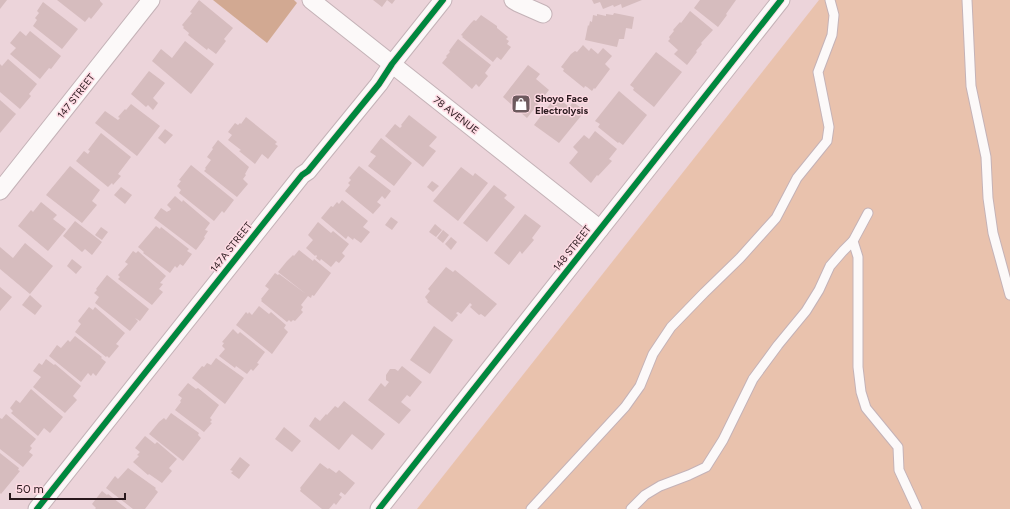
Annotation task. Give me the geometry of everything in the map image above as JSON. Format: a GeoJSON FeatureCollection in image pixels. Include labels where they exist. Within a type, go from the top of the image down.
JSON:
{"type":"FeatureCollection","features":[{"type":"Feature","properties":{"kind":"street","name":"147 STREET"},"geometry":{"type":"LineString","coordinates":[[0,191],[151,0]]}},
{"type":"Feature","properties":{"kind":"street","name":"78 AVENUE"},"geometry":{"type":"LineString","coordinates":[[311,0],[600,229]]}},
{"type":"Feature","properties":{"kind":"street","name":"147A STREET"},"geometry":{"type":"LineString","coordinates":[[36,509],[302,175],[308,171],[370,96],[392,64],[443,0]]}},
{"type":"Feature","properties":{"kind":"street"},"geometry":{"type":"LineString","coordinates":[[513,0],[543,14]]}},
{"type":"Feature","properties":{"kind":"street","name":"148 STREET"},"geometry":{"type":"LineString","coordinates":[[379,509],[781,0]]}},
{"type":"Feature","properties":{"kind":"lane"},"geometry":{"type":"LineString","coordinates":[[531,509],[625,407],[640,386],[653,354],[671,327],[740,258],[776,218],[797,178],[827,141],[829,127],[818,72],[832,35],[834,15],[830,0]]}},
{"type":"Feature","properties":{"kind":"lane"},"geometry":{"type":"LineString","coordinates":[[967,0],[971,86],[986,157],[993,233],[1010,295]]}},
{"type":"Feature","properties":{"kind":"lane"},"geometry":{"type":"LineString","coordinates":[[631,509],[645,495],[660,486],[706,467],[723,440],[757,373],[806,311],[819,290],[830,266],[853,241],[868,213]]}},
{"type":"Feature","properties":{"kind":"lane"},"geometry":{"type":"LineString","coordinates":[[853,241],[858,257],[858,367],[861,392],[866,408],[898,447],[899,470],[917,509]]}},
{"type":"Feature","properties":{"kind":"shaded area"},"geometry":{"type":"Polygon","coordinates":[[[213,0],[294,0],[297,3],[267,43],[213,0]]]}},
{"type":"Feature","properties":{"kind":"shaded area"},"geometry":{"type":"Polygon","coordinates":[[[819,0],[1010,0],[1010,509],[417,509],[819,0]]]}},
{"type":"Feature","properties":{"kind":"building"},"geometry":{"type":"Polygon","coordinates":[[[0,0],[7,0],[0,9],[0,0]]]}},
{"type":"Feature","properties":{"kind":"building"},"geometry":{"type":"Polygon","coordinates":[[[57,0],[100,0],[103,4],[91,19],[89,17],[85,22],[57,0]]]}},
{"type":"Feature","properties":{"kind":"building"},"geometry":{"type":"Polygon","coordinates":[[[199,0],[233,28],[224,39],[226,41],[216,54],[208,48],[207,50],[188,35],[189,33],[183,28],[184,27],[182,25],[192,13],[190,12],[199,0]]]}},
{"type":"Feature","properties":{"kind":"building"},"geometry":{"type":"Polygon","coordinates":[[[373,0],[387,0],[382,7],[373,0]]]}},
{"type":"Feature","properties":{"kind":"building"},"geometry":{"type":"Polygon","coordinates":[[[387,0],[395,0],[392,4],[387,0]]]}},
{"type":"Feature","properties":{"kind":"building"},"geometry":{"type":"Polygon","coordinates":[[[592,0],[642,0],[622,8],[621,4],[603,9],[600,2],[594,4],[592,0]]]}},
{"type":"Feature","properties":{"kind":"building"},"geometry":{"type":"Polygon","coordinates":[[[700,0],[736,0],[718,27],[694,8],[700,0]]]}},
{"type":"Feature","properties":{"kind":"building"},"geometry":{"type":"Polygon","coordinates":[[[43,2],[78,29],[62,49],[33,26],[37,20],[35,18],[39,13],[37,11],[43,2]]]}},
{"type":"Feature","properties":{"kind":"building"},"geometry":{"type":"Polygon","coordinates":[[[690,11],[713,30],[701,43],[702,44],[696,51],[697,52],[687,65],[674,54],[678,50],[668,41],[670,39],[669,37],[674,31],[673,30],[680,22],[681,23],[690,11]]]}},
{"type":"Feature","properties":{"kind":"building"},"geometry":{"type":"Polygon","coordinates":[[[614,13],[634,17],[632,29],[626,28],[624,39],[619,39],[617,47],[585,40],[588,25],[589,26],[590,21],[592,22],[593,15],[597,16],[597,14],[606,16],[606,14],[613,15],[614,13]]]}},
{"type":"Feature","properties":{"kind":"building"},"geometry":{"type":"Polygon","coordinates":[[[481,15],[497,26],[497,28],[508,37],[506,39],[509,41],[507,44],[511,47],[501,60],[497,57],[493,62],[461,35],[474,20],[476,21],[481,15]]]}},
{"type":"Feature","properties":{"kind":"building"},"geometry":{"type":"Polygon","coordinates":[[[20,31],[26,36],[30,31],[61,56],[51,69],[49,68],[40,79],[10,54],[16,48],[10,43],[20,31]]]}},
{"type":"Feature","properties":{"kind":"building"},"geometry":{"type":"Polygon","coordinates":[[[458,39],[491,65],[485,73],[488,76],[479,87],[476,84],[472,89],[442,63],[458,39]]]}},
{"type":"Feature","properties":{"kind":"building"},"geometry":{"type":"Polygon","coordinates":[[[185,41],[214,64],[191,94],[152,61],[161,49],[172,58],[185,41]]]}},
{"type":"Feature","properties":{"kind":"building"},"geometry":{"type":"Polygon","coordinates":[[[583,45],[589,51],[591,48],[598,54],[603,48],[612,56],[605,64],[610,69],[592,91],[585,86],[584,88],[563,71],[564,69],[561,67],[571,54],[575,51],[577,52],[583,45]]]}},
{"type":"Feature","properties":{"kind":"building"},"geometry":{"type":"Polygon","coordinates":[[[656,52],[682,72],[654,107],[633,90],[634,88],[630,85],[656,52]]]}},
{"type":"Feature","properties":{"kind":"building"},"geometry":{"type":"Polygon","coordinates":[[[8,59],[37,84],[29,94],[31,96],[20,109],[0,92],[0,64],[2,66],[8,59]]]}},
{"type":"Feature","properties":{"kind":"building"},"geometry":{"type":"Polygon","coordinates":[[[528,65],[540,74],[536,79],[549,90],[527,118],[503,97],[528,65]]]}},
{"type":"Feature","properties":{"kind":"building"},"geometry":{"type":"Polygon","coordinates":[[[149,71],[165,83],[153,98],[158,103],[153,110],[148,105],[146,107],[131,94],[149,71]]]}},
{"type":"Feature","properties":{"kind":"building"},"geometry":{"type":"Polygon","coordinates":[[[619,91],[647,115],[623,145],[619,142],[618,143],[598,127],[600,124],[595,121],[619,91]]]}},
{"type":"Feature","properties":{"kind":"building"},"geometry":{"type":"Polygon","coordinates":[[[556,96],[569,107],[573,102],[585,111],[559,143],[534,125],[556,96]]]}},
{"type":"Feature","properties":{"kind":"building"},"geometry":{"type":"Polygon","coordinates":[[[0,100],[16,114],[0,133],[0,100]]]}},
{"type":"Feature","properties":{"kind":"building"},"geometry":{"type":"Polygon","coordinates":[[[131,104],[160,126],[137,156],[95,123],[105,111],[118,120],[120,118],[118,117],[131,104]]]}},
{"type":"Feature","properties":{"kind":"building"},"geometry":{"type":"Polygon","coordinates":[[[409,115],[437,137],[429,146],[436,151],[423,167],[385,136],[395,124],[400,128],[409,115]]]}},
{"type":"Feature","properties":{"kind":"building"},"geometry":{"type":"Polygon","coordinates":[[[246,117],[277,142],[275,144],[278,146],[268,159],[262,154],[255,164],[228,140],[232,135],[228,132],[235,123],[238,125],[240,123],[241,124],[246,117]]]}},
{"type":"Feature","properties":{"kind":"building"},"geometry":{"type":"Polygon","coordinates":[[[165,129],[173,135],[165,144],[158,138],[165,129]]]}},
{"type":"Feature","properties":{"kind":"building"},"geometry":{"type":"Polygon","coordinates":[[[595,131],[617,149],[609,159],[612,161],[591,183],[569,163],[578,152],[573,147],[584,135],[589,139],[595,131]]]}},
{"type":"Feature","properties":{"kind":"building"},"geometry":{"type":"Polygon","coordinates":[[[101,133],[131,157],[118,174],[121,176],[113,185],[112,183],[108,187],[76,161],[84,151],[88,154],[90,151],[88,150],[101,133]]]}},
{"type":"Feature","properties":{"kind":"building"},"geometry":{"type":"Polygon","coordinates":[[[381,138],[412,163],[394,186],[368,166],[376,156],[370,152],[381,138]]]}},
{"type":"Feature","properties":{"kind":"building"},"geometry":{"type":"Polygon","coordinates":[[[218,140],[249,167],[243,179],[248,184],[237,197],[204,171],[211,160],[207,157],[218,140]]]}},
{"type":"Feature","properties":{"kind":"building"},"geometry":{"type":"Polygon","coordinates":[[[191,165],[234,200],[224,213],[222,211],[214,221],[179,193],[181,190],[177,186],[181,181],[179,180],[191,165]]]}},
{"type":"Feature","properties":{"kind":"building"},"geometry":{"type":"Polygon","coordinates":[[[70,166],[100,190],[92,201],[97,205],[82,223],[46,195],[70,166]]]}},
{"type":"Feature","properties":{"kind":"building"},"geometry":{"type":"Polygon","coordinates":[[[359,166],[391,191],[385,199],[382,196],[377,202],[381,205],[373,214],[345,191],[350,185],[348,183],[351,180],[349,178],[359,166]]]}},
{"type":"Feature","properties":{"kind":"building"},"geometry":{"type":"Polygon","coordinates":[[[461,167],[473,176],[475,173],[488,183],[458,221],[433,201],[461,167]]]}},
{"type":"Feature","properties":{"kind":"building"},"geometry":{"type":"Polygon","coordinates":[[[432,181],[439,186],[433,192],[427,187],[432,181]]]}},
{"type":"Feature","properties":{"kind":"building"},"geometry":{"type":"Polygon","coordinates":[[[494,185],[507,195],[504,198],[515,207],[487,242],[463,223],[494,185]]]}},
{"type":"Feature","properties":{"kind":"building"},"geometry":{"type":"Polygon","coordinates":[[[121,187],[132,195],[125,204],[114,195],[121,187]]]}},
{"type":"Feature","properties":{"kind":"building"},"geometry":{"type":"Polygon","coordinates":[[[175,196],[182,202],[183,200],[210,223],[205,230],[208,231],[204,237],[205,238],[196,250],[154,218],[161,208],[167,212],[171,209],[167,205],[175,196]]]}},
{"type":"Feature","properties":{"kind":"building"},"geometry":{"type":"Polygon","coordinates":[[[342,200],[368,221],[363,227],[370,232],[361,243],[348,236],[346,239],[321,218],[331,206],[333,207],[337,202],[339,204],[342,200]]]}},
{"type":"Feature","properties":{"kind":"building"},"geometry":{"type":"Polygon","coordinates":[[[41,202],[57,215],[53,219],[66,229],[48,251],[18,226],[31,210],[33,212],[41,202]]]}},
{"type":"Feature","properties":{"kind":"building"},"geometry":{"type":"Polygon","coordinates":[[[525,214],[541,226],[532,238],[534,240],[522,254],[520,251],[509,265],[494,253],[525,214]]]}},
{"type":"Feature","properties":{"kind":"building"},"geometry":{"type":"Polygon","coordinates":[[[391,217],[398,222],[392,230],[385,225],[391,217]]]}},
{"type":"Feature","properties":{"kind":"building"},"geometry":{"type":"Polygon","coordinates":[[[75,221],[102,242],[92,255],[85,249],[82,252],[63,236],[75,221]]]}},
{"type":"Feature","properties":{"kind":"building"},"geometry":{"type":"Polygon","coordinates":[[[318,222],[331,233],[333,231],[349,244],[342,253],[345,256],[339,263],[336,261],[331,267],[321,259],[320,261],[316,258],[316,255],[315,256],[306,248],[313,240],[308,235],[318,222]]]}},
{"type":"Feature","properties":{"kind":"building"},"geometry":{"type":"Polygon","coordinates":[[[435,224],[442,230],[436,237],[429,232],[435,224]]]}},
{"type":"Feature","properties":{"kind":"building"},"geometry":{"type":"Polygon","coordinates":[[[156,226],[160,229],[161,227],[189,249],[187,251],[192,254],[183,266],[180,264],[177,268],[175,266],[170,273],[143,253],[144,252],[138,247],[156,226]]]}},
{"type":"Feature","properties":{"kind":"building"},"geometry":{"type":"Polygon","coordinates":[[[101,227],[108,232],[102,240],[95,235],[101,227]]]}},
{"type":"Feature","properties":{"kind":"building"},"geometry":{"type":"Polygon","coordinates":[[[443,230],[449,235],[443,243],[437,238],[443,230]]]}},
{"type":"Feature","properties":{"kind":"building"},"geometry":{"type":"Polygon","coordinates":[[[451,237],[457,242],[451,250],[445,244],[451,237]]]}},
{"type":"Feature","properties":{"kind":"building"},"geometry":{"type":"Polygon","coordinates":[[[25,243],[53,266],[30,294],[0,269],[0,247],[13,258],[25,243]]]}},
{"type":"Feature","properties":{"kind":"building"},"geometry":{"type":"Polygon","coordinates":[[[299,250],[313,261],[314,259],[331,273],[314,296],[312,295],[311,298],[308,296],[301,305],[303,307],[301,310],[303,312],[295,321],[293,320],[291,322],[289,320],[287,322],[261,301],[261,299],[269,289],[265,286],[275,273],[278,275],[279,274],[306,294],[278,272],[299,250]]]}},
{"type":"Feature","properties":{"kind":"building"},"geometry":{"type":"Polygon","coordinates":[[[133,251],[136,253],[138,251],[166,276],[160,283],[163,284],[159,289],[163,292],[152,305],[118,279],[120,277],[118,275],[128,264],[125,262],[133,251]]]}},
{"type":"Feature","properties":{"kind":"building"},"geometry":{"type":"Polygon","coordinates":[[[72,259],[82,267],[76,274],[67,266],[72,259]]]}},
{"type":"Feature","properties":{"kind":"building"},"geometry":{"type":"Polygon","coordinates":[[[446,267],[453,272],[455,270],[497,304],[485,317],[481,314],[479,315],[470,307],[472,305],[470,303],[461,314],[458,312],[456,313],[458,315],[452,322],[427,302],[428,301],[425,297],[430,291],[428,289],[446,267]]]}},
{"type":"Feature","properties":{"kind":"building"},"geometry":{"type":"Polygon","coordinates":[[[107,275],[149,309],[140,321],[135,318],[138,321],[130,331],[95,303],[99,297],[94,293],[107,275]]]}},
{"type":"Feature","properties":{"kind":"building"},"geometry":{"type":"Polygon","coordinates":[[[0,287],[12,297],[0,311],[0,287]]]}},
{"type":"Feature","properties":{"kind":"building"},"geometry":{"type":"Polygon","coordinates":[[[30,295],[42,306],[35,315],[22,305],[30,295]]]}},
{"type":"Feature","properties":{"kind":"building"},"geometry":{"type":"Polygon","coordinates":[[[259,306],[269,314],[271,312],[286,325],[284,328],[288,332],[272,354],[236,325],[246,312],[248,314],[249,312],[252,315],[259,306]]]}},
{"type":"Feature","properties":{"kind":"building"},"geometry":{"type":"Polygon","coordinates":[[[89,307],[93,310],[95,307],[125,333],[116,344],[119,346],[109,358],[75,332],[81,324],[78,321],[89,307]]]}},
{"type":"Feature","properties":{"kind":"building"},"geometry":{"type":"Polygon","coordinates":[[[434,326],[453,340],[430,374],[410,360],[434,326]]]}},
{"type":"Feature","properties":{"kind":"building"},"geometry":{"type":"Polygon","coordinates":[[[233,329],[238,334],[240,332],[265,352],[257,363],[259,364],[253,371],[251,369],[247,374],[236,366],[235,368],[219,356],[225,349],[222,346],[224,343],[222,342],[233,329]]]}},
{"type":"Feature","properties":{"kind":"building"},"geometry":{"type":"Polygon","coordinates":[[[75,336],[102,357],[101,358],[106,362],[96,376],[93,373],[91,376],[88,373],[81,382],[49,356],[57,345],[61,348],[68,340],[70,342],[75,336]]]}},
{"type":"Feature","properties":{"kind":"building"},"geometry":{"type":"Polygon","coordinates":[[[216,358],[244,378],[225,404],[192,378],[202,366],[204,367],[207,363],[211,365],[216,358]]]}},
{"type":"Feature","properties":{"kind":"building"},"geometry":{"type":"Polygon","coordinates":[[[46,359],[54,365],[55,364],[81,386],[73,396],[77,400],[65,413],[33,387],[41,377],[33,371],[39,363],[42,365],[46,359]]]}},
{"type":"Feature","properties":{"kind":"building"},"geometry":{"type":"Polygon","coordinates":[[[402,366],[422,382],[410,397],[407,395],[401,402],[411,410],[399,424],[368,400],[381,383],[385,387],[389,382],[386,380],[386,375],[390,369],[395,369],[398,371],[402,366]]]}},
{"type":"Feature","properties":{"kind":"building"},"geometry":{"type":"Polygon","coordinates":[[[188,383],[196,389],[198,388],[219,405],[210,418],[212,420],[210,422],[212,423],[204,432],[175,410],[182,398],[178,395],[188,383]]]}},
{"type":"Feature","properties":{"kind":"building"},"geometry":{"type":"Polygon","coordinates":[[[31,389],[63,417],[50,433],[44,428],[38,436],[11,413],[13,411],[10,408],[16,400],[20,403],[31,389]]]}},
{"type":"Feature","properties":{"kind":"building"},"geometry":{"type":"Polygon","coordinates":[[[344,401],[385,434],[372,450],[352,434],[339,450],[309,426],[315,417],[320,421],[335,406],[338,408],[344,401]]]}},
{"type":"Feature","properties":{"kind":"building"},"geometry":{"type":"Polygon","coordinates":[[[171,413],[199,433],[198,435],[201,438],[183,461],[149,434],[159,422],[164,418],[166,420],[171,413]]]}},
{"type":"Feature","properties":{"kind":"building"},"geometry":{"type":"Polygon","coordinates":[[[6,414],[36,439],[30,446],[32,448],[29,452],[33,455],[23,467],[0,449],[0,418],[2,419],[6,414]]]}},
{"type":"Feature","properties":{"kind":"building"},"geometry":{"type":"Polygon","coordinates":[[[284,427],[301,441],[292,452],[275,439],[284,427]]]}},
{"type":"Feature","properties":{"kind":"building"},"geometry":{"type":"Polygon","coordinates":[[[145,436],[155,444],[157,442],[177,459],[169,468],[172,471],[162,483],[149,474],[148,475],[133,462],[139,456],[137,455],[140,452],[135,448],[145,436]]]}},
{"type":"Feature","properties":{"kind":"building"},"geometry":{"type":"Polygon","coordinates":[[[0,453],[19,468],[18,470],[20,471],[1,494],[0,493],[0,453]]]}},
{"type":"Feature","properties":{"kind":"building"},"geometry":{"type":"Polygon","coordinates":[[[240,457],[250,465],[239,479],[231,473],[233,471],[230,470],[240,457]]]}},
{"type":"Feature","properties":{"kind":"building"},"geometry":{"type":"Polygon","coordinates":[[[320,463],[336,473],[339,470],[355,483],[345,495],[341,492],[339,495],[342,497],[336,505],[334,503],[329,509],[322,509],[300,491],[300,488],[320,463]]]}},
{"type":"Feature","properties":{"kind":"building"},"geometry":{"type":"Polygon","coordinates":[[[128,468],[156,488],[155,489],[158,492],[145,509],[133,509],[106,488],[115,476],[118,479],[128,468]]]}},
{"type":"Feature","properties":{"kind":"building"},"geometry":{"type":"Polygon","coordinates":[[[102,491],[127,509],[95,509],[96,508],[92,504],[102,491]]]}},
{"type":"Feature","properties":{"kind":"cycle path"},"geometry":{"type":"LineString","coordinates":[[37,509],[302,175],[308,171],[379,84],[392,64],[443,0]]}},
{"type":"Feature","properties":{"kind":"cycle path"},"geometry":{"type":"LineString","coordinates":[[379,509],[781,0]]}},
{"type":"Feature","properties":{"kind":"place","name":"Shoyo Face Electrolysis"},"geometry":{"type":"Point","coordinates":[521,104]}}]}
